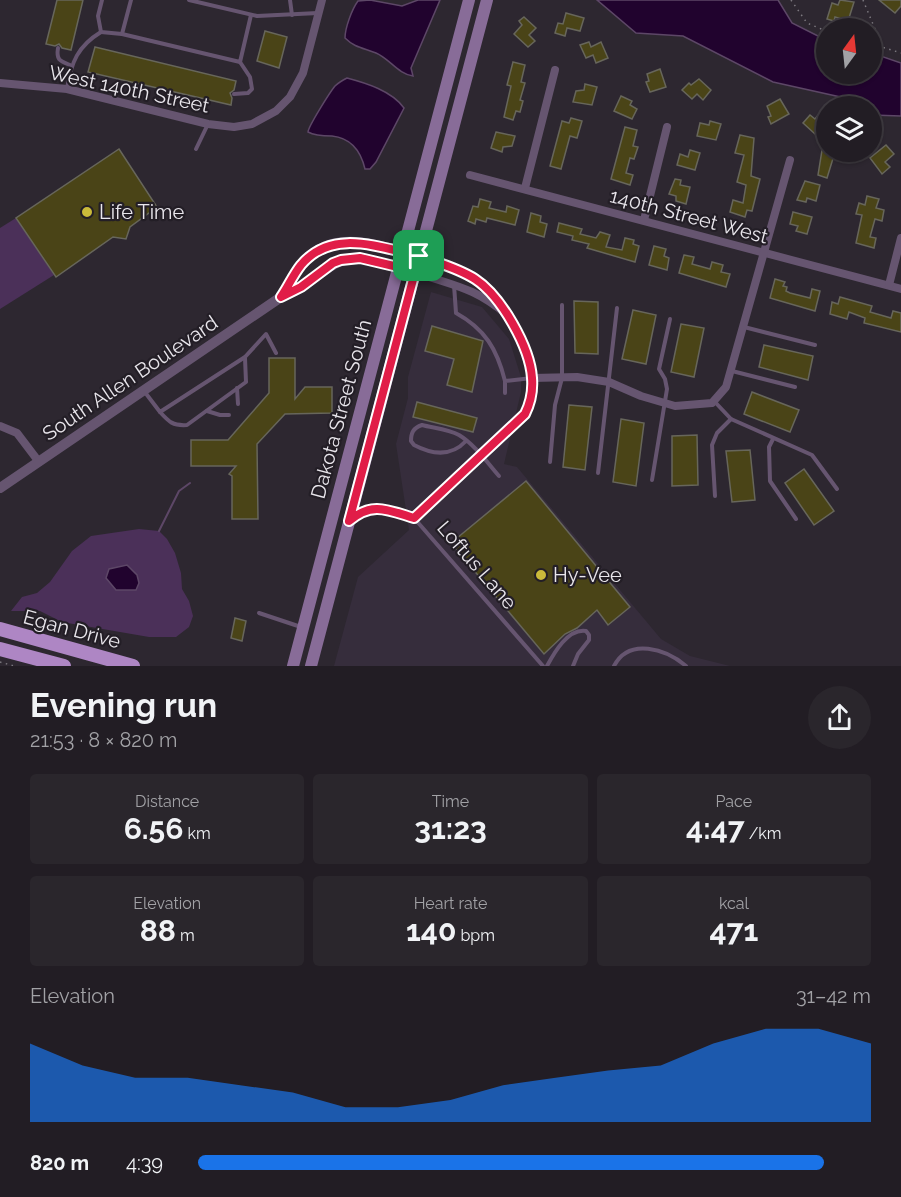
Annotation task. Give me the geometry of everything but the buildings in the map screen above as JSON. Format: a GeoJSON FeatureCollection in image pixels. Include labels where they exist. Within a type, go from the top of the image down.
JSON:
{"type":"FeatureCollection","features":[{"type":"Feature","properties":{"kind":"highway","name":"Egan Drive"},"geometry":{"type":"LineString","coordinates":[[0,629],[133,666]]}},
{"type":"Feature","properties":{"kind":"highway","name":"Egan Drive"},"geometry":{"type":"LineString","coordinates":[[0,649],[29,662],[64,666]]}},
{"type":"Feature","properties":{"kind":"main road","name":"Dakota Street South"},"geometry":{"type":"LineString","coordinates":[[293,666],[469,0]]}},
{"type":"Feature","properties":{"kind":"main road","name":"Dakota Street South"},"geometry":{"type":"LineString","coordinates":[[311,666],[486,0]]}},
{"type":"Feature","properties":{"kind":"street"},"geometry":{"type":"LineString","coordinates":[[319,14],[322,0]]}},
{"type":"Feature","properties":{"kind":"street","name":"West 140th Street"},"geometry":{"type":"LineString","coordinates":[[0,83],[67,88],[208,124],[234,127],[252,124],[276,111],[290,97],[303,74],[319,14]]}},
{"type":"Feature","properties":{"kind":"street"},"geometry":{"type":"LineString","coordinates":[[525,188],[555,70]]}},
{"type":"Feature","properties":{"kind":"street"},"geometry":{"type":"LineString","coordinates":[[644,220],[667,127]]}},
{"type":"Feature","properties":{"kind":"street"},"geometry":{"type":"LineString","coordinates":[[532,378],[609,382],[641,396],[675,406],[713,401],[726,387],[790,160]]}},
{"type":"Feature","properties":{"kind":"street","name":"140th Street West"},"geometry":{"type":"LineString","coordinates":[[470,174],[901,289]]}},
{"type":"Feature","properties":{"kind":"street"},"geometry":{"type":"LineString","coordinates":[[889,285],[901,238]]}},
{"type":"Feature","properties":{"kind":"street","name":"South Allen Boulevard"},"geometry":{"type":"LineString","coordinates":[[281,297],[300,267],[320,248],[355,242],[419,256]]}},
{"type":"Feature","properties":{"kind":"street","name":"Loftus Lane"},"geometry":{"type":"LineString","coordinates":[[419,256],[462,272],[476,280],[489,290],[503,310]]}},
{"type":"Feature","properties":{"kind":"street","name":"South Allen Boulevard"},"geometry":{"type":"LineString","coordinates":[[0,488],[281,297],[301,287],[333,263],[360,258],[415,272]]}},
{"type":"Feature","properties":{"kind":"street","name":"Loftus Lane"},"geometry":{"type":"LineString","coordinates":[[415,272],[454,284],[490,300],[503,310]]}},
{"type":"Feature","properties":{"kind":"street"},"geometry":{"type":"LineString","coordinates":[[0,426],[18,433],[39,462]]}},
{"type":"Feature","properties":{"kind":"lane"},"geometry":{"type":"LineString","coordinates":[[101,32],[98,16],[102,0]]}},
{"type":"Feature","properties":{"kind":"lane"},"geometry":{"type":"LineString","coordinates":[[122,34],[131,0]]}},
{"type":"Feature","properties":{"kind":"lane"},"geometry":{"type":"LineString","coordinates":[[189,0],[251,15],[319,14]]}},
{"type":"Feature","properties":{"kind":"lane"},"geometry":{"type":"LineString","coordinates":[[290,0],[292,15]]}},
{"type":"Feature","properties":{"kind":"lane"},"geometry":{"type":"LineString","coordinates":[[240,62],[251,15]]}},
{"type":"Feature","properties":{"kind":"lane"},"geometry":{"type":"LineString","coordinates":[[67,88],[70,65],[87,40],[101,32],[122,34],[240,62],[250,77],[252,89],[248,93],[234,94]]}},
{"type":"Feature","properties":{"kind":"lane"},"geometry":{"type":"LineString","coordinates":[[58,48],[59,60],[70,65]]}},
{"type":"Feature","properties":{"kind":"lane"},"geometry":{"type":"LineString","coordinates":[[196,149],[208,124]]}},
{"type":"Feature","properties":{"kind":"lane"},"geometry":{"type":"LineString","coordinates":[[454,284],[457,300],[456,313],[483,331],[493,345],[505,381],[505,393]]}},
{"type":"Feature","properties":{"kind":"lane"},"geometry":{"type":"LineString","coordinates":[[550,462],[555,405],[562,378],[562,305]]}},
{"type":"Feature","properties":{"kind":"lane"},"geometry":{"type":"LineString","coordinates":[[598,473],[618,308]]}},
{"type":"Feature","properties":{"kind":"lane","name":"Loftus Lane"},"geometry":{"type":"LineString","coordinates":[[503,310],[518,334],[532,378],[530,400],[525,414],[414,518],[545,666]]}},
{"type":"Feature","properties":{"kind":"lane"},"geometry":{"type":"LineString","coordinates":[[652,480],[667,389],[666,379],[659,369],[670,319]]}},
{"type":"Feature","properties":{"kind":"lane"},"geometry":{"type":"LineString","coordinates":[[743,327],[815,345]]}},
{"type":"Feature","properties":{"kind":"lane"},"geometry":{"type":"LineString","coordinates":[[160,412],[245,357],[266,334],[276,353]]}},
{"type":"Feature","properties":{"kind":"lane"},"geometry":{"type":"LineString","coordinates":[[143,391],[175,426],[187,425],[246,382],[245,357]]}},
{"type":"Feature","properties":{"kind":"lane"},"geometry":{"type":"LineString","coordinates":[[731,371],[795,387]]}},
{"type":"Feature","properties":{"kind":"lane"},"geometry":{"type":"LineString","coordinates":[[505,381],[532,378]]}},
{"type":"Feature","properties":{"kind":"lane"},"geometry":{"type":"LineString","coordinates":[[237,388],[238,404]]}},
{"type":"Feature","properties":{"kind":"lane"},"geometry":{"type":"LineString","coordinates":[[713,401],[731,419],[812,455],[837,489]]}},
{"type":"Feature","properties":{"kind":"lane"},"geometry":{"type":"LineString","coordinates":[[206,411],[229,415]]}},
{"type":"Feature","properties":{"kind":"lane"},"geometry":{"type":"LineString","coordinates":[[715,496],[712,445],[717,433],[731,419]]}},
{"type":"Feature","properties":{"kind":"lane"},"geometry":{"type":"LineString","coordinates":[[466,441],[457,451],[446,453],[414,445],[411,441],[411,433],[416,427],[422,425],[458,434],[466,441],[480,454],[499,476]]}},
{"type":"Feature","properties":{"kind":"lane"},"geometry":{"type":"LineString","coordinates":[[773,439],[769,447],[770,481],[796,519]]}},
{"type":"Feature","properties":{"kind":"lane"},"geometry":{"type":"LineString","coordinates":[[349,521],[358,514],[380,508],[414,518]]}},
{"type":"Feature","properties":{"kind":"lane"},"geometry":{"type":"LineString","coordinates":[[259,613],[303,627]]}},
{"type":"Feature","properties":{"kind":"lane"},"geometry":{"type":"LineString","coordinates":[[545,666],[560,645],[576,632],[586,631],[589,640],[578,654],[573,666]]}},
{"type":"Feature","properties":{"kind":"lane"},"geometry":{"type":"LineString","coordinates":[[614,666],[629,651],[642,648],[657,649],[677,658],[686,666]]}},
{"type":"Feature","properties":{"kind":"path"},"geometry":{"type":"LineString","coordinates":[[791,0],[807,23],[816,27]]}},
{"type":"Feature","properties":{"kind":"path"},"geometry":{"type":"LineString","coordinates":[[863,0],[870,18]]}},
{"type":"Feature","properties":{"kind":"path"},"geometry":{"type":"LineString","coordinates":[[882,46],[901,53]]}},
{"type":"Feature","properties":{"kind":"path"},"geometry":{"type":"LineString","coordinates":[[0,662],[14,666]]}},
{"type":"Feature","properties":{"kind":"shaded area"},"geometry":{"type":"Polygon","coordinates":[[[370,0],[402,6],[418,0],[440,0],[411,68],[413,76],[403,72],[376,53],[356,46],[345,38],[349,19],[358,1],[370,0]]]}},
{"type":"Feature","properties":{"kind":"shaded area"},"geometry":{"type":"Polygon","coordinates":[[[597,0],[778,0],[792,23],[816,35],[816,84],[882,84],[882,56],[901,63],[901,116],[882,115],[882,96],[836,96],[773,82],[683,36],[636,33],[597,0]]]}},
{"type":"Feature","properties":{"kind":"shaded area"},"geometry":{"type":"Polygon","coordinates":[[[347,78],[386,92],[404,108],[376,162],[370,169],[365,169],[358,152],[345,140],[308,132],[332,89],[347,78]]]}},
{"type":"Feature","properties":{"kind":"shaded area"},"geometry":{"type":"Polygon","coordinates":[[[16,218],[54,275],[0,309],[0,228],[16,218]]]}},
{"type":"Feature","properties":{"kind":"shaded area"},"geometry":{"type":"Polygon","coordinates":[[[431,292],[482,307],[509,339],[521,377],[521,392],[504,464],[517,467],[661,639],[690,656],[730,666],[334,666],[358,577],[409,530],[396,444],[408,398],[408,377],[431,292]]]}},
{"type":"Feature","properties":{"kind":"shaded area"},"geometry":{"type":"Polygon","coordinates":[[[139,529],[159,531],[175,553],[181,573],[182,589],[189,601],[193,616],[189,627],[176,637],[149,637],[62,622],[40,611],[11,611],[22,597],[37,593],[50,582],[72,551],[91,536],[139,529]]]}},
{"type":"Feature","properties":{"kind":"shaded area"},"geometry":{"type":"Polygon","coordinates":[[[127,565],[137,575],[139,583],[136,590],[116,590],[106,578],[109,569],[127,565]]]}},
{"type":"Feature","properties":{"kind":"waterway"},"geometry":{"type":"LineString","coordinates":[[159,531],[179,491],[190,483]]}},
{"type":"Feature","properties":{"kind":"place","name":"Life Time"},"geometry":{"type":"Point","coordinates":[87,212]}},
{"type":"Feature","properties":{"kind":"place","name":"Hy-Vee"},"geometry":{"type":"Point","coordinates":[541,575]}},
{"type":"Feature","properties":{"kind":"route"},"geometry":{"type":"LineString","coordinates":[[419,256],[402,252],[398,267],[371,259],[341,260],[333,263],[301,287],[281,297],[300,267],[311,255],[329,245],[355,242],[402,252],[398,267],[415,272],[349,521],[365,510],[380,508],[414,518],[525,414],[530,400],[532,378],[524,348],[508,317],[489,290],[462,272],[419,256]]}}]}
